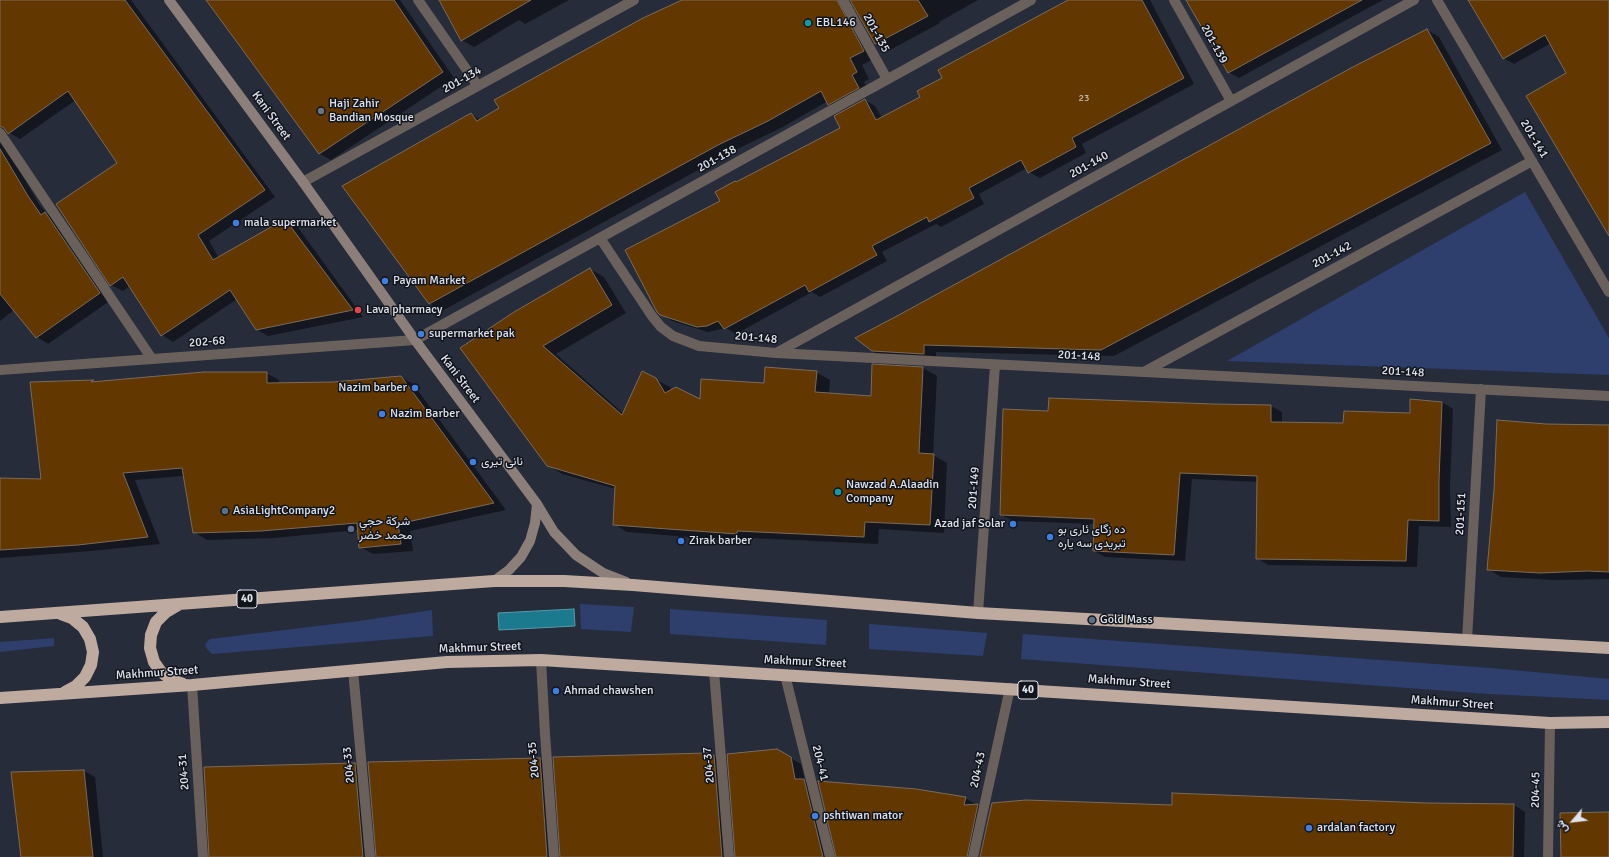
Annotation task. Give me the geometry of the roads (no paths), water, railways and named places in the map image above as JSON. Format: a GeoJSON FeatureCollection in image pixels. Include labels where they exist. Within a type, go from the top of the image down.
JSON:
{"type":"FeatureCollection","features":[{"type":"Feature","properties":{"kind":"highway","name":"40"},"geometry":{"type":"LineString","coordinates":[[0,617],[494,581],[564,581],[978,613],[1609,648]]}},
{"type":"Feature","properties":{"kind":"highway"},"geometry":{"type":"LineString","coordinates":[[185,603],[171,608],[161,616],[153,628],[150,648],[154,662],[162,672],[178,683],[192,685]]}},
{"type":"Feature","properties":{"kind":"highway"},"geometry":{"type":"LineString","coordinates":[[52,613],[59,613],[72,618],[83,627],[90,639],[92,652],[91,665],[81,682],[71,690],[52,694]]}},
{"type":"Feature","properties":{"kind":"highway","name":"Makhmur Street"},"geometry":{"type":"LineString","coordinates":[[0,698],[192,685],[447,662],[542,660],[714,672],[1010,688],[1550,723],[1609,722]]}},
{"type":"Feature","properties":{"kind":"street","name":"Kani Street"},"geometry":{"type":"LineString","coordinates":[[170,0],[304,182],[415,340],[537,504],[554,532],[576,555],[603,573],[633,586]]}},
{"type":"Feature","properties":{"kind":"street"},"geometry":{"type":"LineString","coordinates":[[418,0],[478,86]]}},
{"type":"Feature","properties":{"kind":"street","name":"201-134"},"geometry":{"type":"LineString","coordinates":[[304,182],[634,0]]}},
{"type":"Feature","properties":{"kind":"street","name":"201-135"},"geometry":{"type":"LineString","coordinates":[[843,0],[887,79]]}},
{"type":"Feature","properties":{"kind":"street","name":"201-138"},"geometry":{"type":"LineString","coordinates":[[415,340],[1031,0]]}},
{"type":"Feature","properties":{"kind":"street","name":"201-139"},"geometry":{"type":"LineString","coordinates":[[1174,0],[1231,101]]}},
{"type":"Feature","properties":{"kind":"street","name":"201-140"},"geometry":{"type":"LineString","coordinates":[[776,353],[1414,0]]}},
{"type":"Feature","properties":{"kind":"street","name":"201-141"},"geometry":{"type":"LineString","coordinates":[[1436,0],[1609,292]]}},
{"type":"Feature","properties":{"kind":"street"},"geometry":{"type":"LineString","coordinates":[[0,133],[152,359]]}},
{"type":"Feature","properties":{"kind":"street","name":"201-142"},"geometry":{"type":"LineString","coordinates":[[1144,372],[1532,161]]}},
{"type":"Feature","properties":{"kind":"street","name":"201-148"},"geometry":{"type":"LineString","coordinates":[[600,238],[652,316],[661,327],[672,336],[699,346],[776,353],[1609,396]]}},
{"type":"Feature","properties":{"kind":"street","name":"202-68"},"geometry":{"type":"LineString","coordinates":[[0,370],[415,340]]}},
{"type":"Feature","properties":{"kind":"street","name":"201-149"},"geometry":{"type":"LineString","coordinates":[[978,613],[995,365]]}},
{"type":"Feature","properties":{"kind":"street","name":"201-151"},"geometry":{"type":"LineString","coordinates":[[1467,640],[1481,389]]}},
{"type":"Feature","properties":{"kind":"street"},"geometry":{"type":"LineString","coordinates":[[494,581],[509,570],[521,557],[530,541],[535,523],[537,504]]}},
{"type":"Feature","properties":{"kind":"street","name":"204-35"},"geometry":{"type":"LineString","coordinates":[[542,660],[545,734],[554,857]]}},
{"type":"Feature","properties":{"kind":"street","name":"204-33"},"geometry":{"type":"LineString","coordinates":[[353,670],[370,857]]}},
{"type":"Feature","properties":{"kind":"street","name":"204-37"},"geometry":{"type":"LineString","coordinates":[[714,672],[729,857]]}},
{"type":"Feature","properties":{"kind":"street","name":"204-41"},"geometry":{"type":"LineString","coordinates":[[785,675],[830,857]]}},
{"type":"Feature","properties":{"kind":"street","name":"204-31"},"geometry":{"type":"LineString","coordinates":[[192,685],[203,857]]}},
{"type":"Feature","properties":{"kind":"street","name":"204-43"},"geometry":{"type":"LineString","coordinates":[[973,857],[1010,688]]}},
{"type":"Feature","properties":{"kind":"street","name":"204-45"},"geometry":{"type":"LineString","coordinates":[[1548,857],[1550,723]]}},
{"type":"Feature","properties":{"kind":"place","name":"EBL146"},"geometry":{"type":"Point","coordinates":[808,23]}},
{"type":"Feature","properties":{"kind":"place","name":"Haji Zahir Bandian Mosque"},"geometry":{"type":"Point","coordinates":[321,111]}},
{"type":"Feature","properties":{"kind":"place","name":"mala supermarket"},"geometry":{"type":"Point","coordinates":[236,223]}},
{"type":"Feature","properties":{"kind":"place","name":"Payam Market"},"geometry":{"type":"Point","coordinates":[385,281]}},
{"type":"Feature","properties":{"kind":"place","name":"Lava pharmacy"},"geometry":{"type":"Point","coordinates":[358,310]}},
{"type":"Feature","properties":{"kind":"place","name":"supermarket pak"},"geometry":{"type":"Point","coordinates":[421,334]}},
{"type":"Feature","properties":{"kind":"place","name":"Nazim barber"},"geometry":{"type":"Point","coordinates":[415,388]}},
{"type":"Feature","properties":{"kind":"place","name":"Nazim Barber"},"geometry":{"type":"Point","coordinates":[382,414]}},
{"type":"Feature","properties":{"kind":"place","name":"نانی تیری"},"geometry":{"type":"Point","coordinates":[473,462]}},
{"type":"Feature","properties":{"kind":"place","name":"Nawzad A.Alaadin Company"},"geometry":{"type":"Point","coordinates":[838,492]}},
{"type":"Feature","properties":{"kind":"place","name":"AsiaLightCompany2"},"geometry":{"type":"Point","coordinates":[225,511]}},
{"type":"Feature","properties":{"kind":"place","name":"Azad jaf Solar"},"geometry":{"type":"Point","coordinates":[1013,524]}},
{"type":"Feature","properties":{"kind":"place","name":"شركة حجي محمد خضر"},"geometry":{"type":"Point","coordinates":[351,529]}},
{"type":"Feature","properties":{"kind":"place","name":"ده زگاى ئاری بو تبریدی سە یارە"},"geometry":{"type":"Point","coordinates":[1050,537]}},
{"type":"Feature","properties":{"kind":"place","name":"Zirak barber"},"geometry":{"type":"Point","coordinates":[681,541]}},
{"type":"Feature","properties":{"kind":"place","name":"Gold Mass"},"geometry":{"type":"Point","coordinates":[1092,620]}},
{"type":"Feature","properties":{"kind":"place","name":"Ahmad chawshen"},"geometry":{"type":"Point","coordinates":[556,691]}},
{"type":"Feature","properties":{"kind":"place","name":"pshtiwan mator"},"geometry":{"type":"Point","coordinates":[815,816]}},
{"type":"Feature","properties":{"kind":"place","name":"ardalan factory"},"geometry":{"type":"Point","coordinates":[1309,828]}}]}
